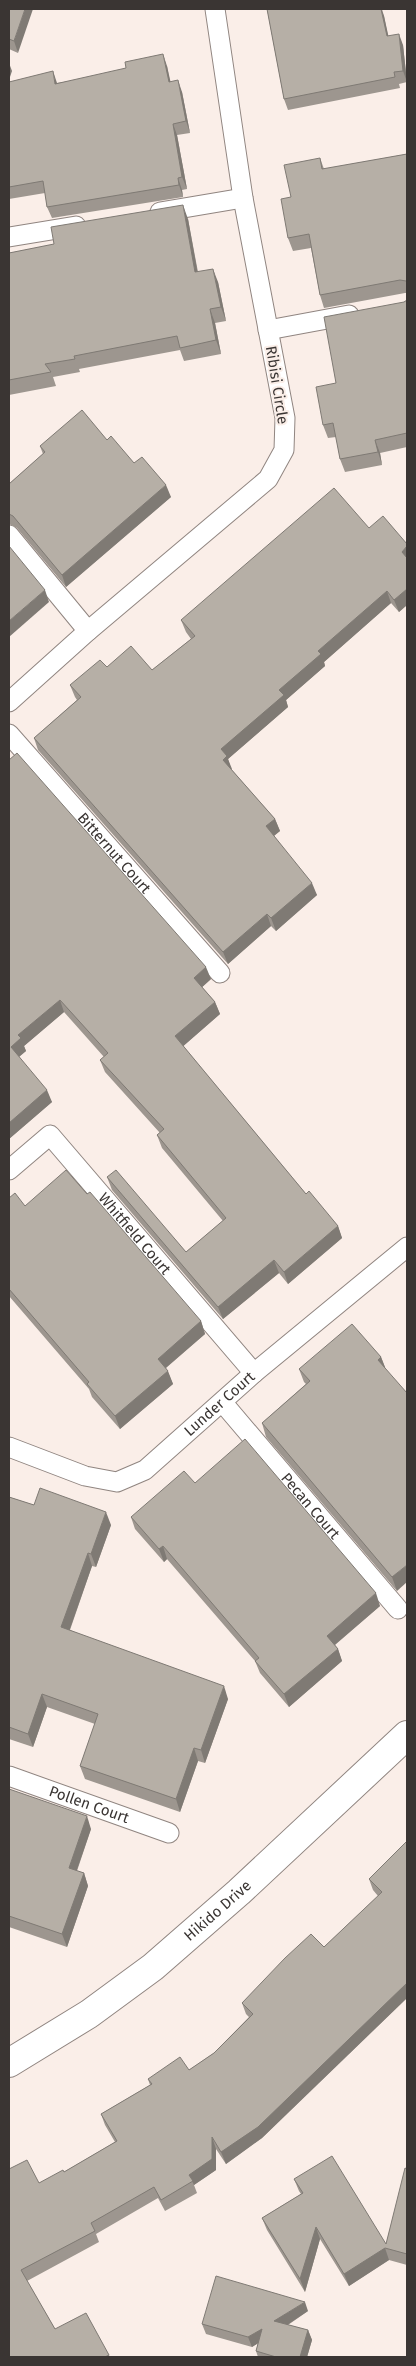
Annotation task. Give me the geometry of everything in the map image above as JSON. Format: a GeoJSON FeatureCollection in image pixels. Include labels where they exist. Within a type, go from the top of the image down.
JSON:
{"type":"FeatureCollection","features":[{"type":"Feature","properties":{"kind":"street","name":"Hikido Drive"},"geometry":{"type":"LineString","coordinates":[[9,2063],[89,2014],[153,1968],[311,1826],[407,1735]]}},
{"type":"Feature","properties":{"kind":"lane","name":"Ribisi Circle"},"geometry":{"type":"LineString","coordinates":[[9,702],[88,631],[268,479],[284,450],[285,418],[243,198],[215,9]]}},
{"type":"Feature","properties":{"kind":"lane"},"geometry":{"type":"LineString","coordinates":[[145,214],[243,198]]}},
{"type":"Feature","properties":{"kind":"lane"},"geometry":{"type":"LineString","coordinates":[[9,237],[96,222]]}},
{"type":"Feature","properties":{"kind":"lane"},"geometry":{"type":"LineString","coordinates":[[268,330],[370,311]]}},
{"type":"Feature","properties":{"kind":"lane"},"geometry":{"type":"LineString","coordinates":[[9,535],[88,631]]}},
{"type":"Feature","properties":{"kind":"lane","name":"Bitternut Court"},"geometry":{"type":"LineString","coordinates":[[9,734],[220,973]]}},
{"type":"Feature","properties":{"kind":"lane","name":"Whitfield Court"},"geometry":{"type":"LineString","coordinates":[[9,1170],[50,1135],[254,1373]]}},
{"type":"Feature","properties":{"kind":"lane","name":"Lunder Court"},"geometry":{"type":"LineString","coordinates":[[9,1447],[85,1476],[117,1482],[145,1470],[223,1403],[254,1373],[407,1247]]}},
{"type":"Feature","properties":{"kind":"lane","name":"Pecan Court"},"geometry":{"type":"LineString","coordinates":[[223,1403],[398,1609]]}},
{"type":"Feature","properties":{"kind":"lane","name":"Pollen Court"},"geometry":{"type":"LineString","coordinates":[[9,1776],[169,1832]]}},
{"type":"Feature","properties":{"kind":"building"},"geometry":{"type":"Polygon","coordinates":[[[9,9],[25,9],[14,41],[9,39],[9,9]]]}},
{"type":"Feature","properties":{"kind":"building"},"geometry":{"type":"Polygon","coordinates":[[[267,9],[381,9],[387,36],[399,34],[403,71],[394,72],[395,77],[284,99],[267,9]]]}},
{"type":"Feature","properties":{"kind":"building"},"geometry":{"type":"Polygon","coordinates":[[[163,54],[169,82],[178,80],[186,121],[173,124],[182,177],[178,178],[179,185],[47,207],[43,181],[9,187],[9,82],[53,71],[55,84],[126,68],[125,62],[163,54]]]}},
{"type":"Feature","properties":{"kind":"building"},"geometry":{"type":"Polygon","coordinates":[[[407,154],[407,282],[400,280],[320,295],[309,234],[288,238],[281,199],[291,197],[284,165],[320,158],[322,169],[407,154]]]}},
{"type":"Feature","properties":{"kind":"building"},"geometry":{"type":"Polygon","coordinates":[[[183,205],[195,272],[213,269],[221,307],[210,309],[216,340],[180,348],[177,336],[74,356],[75,359],[45,364],[51,372],[9,380],[9,253],[54,244],[51,227],[183,205]]]}},
{"type":"Feature","properties":{"kind":"building"},"geometry":{"type":"Polygon","coordinates":[[[407,300],[407,433],[375,440],[378,452],[340,459],[333,423],[323,425],[316,387],[336,383],[324,317],[407,300]]]}},
{"type":"Feature","properties":{"kind":"building"},"geometry":{"type":"Polygon","coordinates":[[[82,410],[107,440],[111,436],[134,463],[142,457],[166,485],[62,575],[13,516],[9,514],[9,484],[45,452],[40,446],[82,410]]]}},
{"type":"Feature","properties":{"kind":"building"},"geometry":{"type":"Polygon","coordinates":[[[334,488],[369,528],[383,516],[407,544],[402,552],[407,558],[407,589],[394,600],[387,591],[318,651],[321,654],[279,690],[284,695],[221,749],[227,756],[223,760],[275,819],[266,826],[312,883],[271,918],[267,914],[223,952],[34,738],[81,697],[70,685],[100,660],[107,667],[131,646],[152,670],[195,636],[181,620],[334,488]]]}},
{"type":"Feature","properties":{"kind":"building"},"geometry":{"type":"Polygon","coordinates":[[[9,546],[45,590],[9,621],[9,546]]]}},
{"type":"Feature","properties":{"kind":"building"},"geometry":{"type":"Polygon","coordinates":[[[17,753],[206,967],[194,978],[215,1002],[175,1036],[306,1194],[309,1191],[338,1226],[284,1272],[274,1260],[218,1307],[107,1177],[116,1170],[186,1252],[226,1218],[157,1135],[164,1129],[100,1060],[108,1053],[60,1000],[18,1035],[21,1038],[11,1047],[47,1090],[9,1123],[9,760],[17,753]]]}},
{"type":"Feature","properties":{"kind":"building"},"geometry":{"type":"Polygon","coordinates":[[[66,1170],[87,1194],[90,1192],[201,1321],[158,1359],[168,1371],[115,1416],[87,1384],[89,1382],[9,1289],[9,1198],[15,1193],[25,1206],[66,1170]]]}},
{"type":"Feature","properties":{"kind":"building"},"geometry":{"type":"Polygon","coordinates":[[[352,1324],[381,1357],[378,1360],[407,1393],[407,1565],[392,1577],[262,1423],[310,1381],[299,1369],[352,1324]]]}},
{"type":"Feature","properties":{"kind":"building"},"geometry":{"type":"Polygon","coordinates":[[[245,1439],[376,1593],[327,1636],[338,1649],[284,1694],[255,1661],[259,1658],[163,1546],[159,1549],[131,1517],[184,1471],[195,1483],[245,1439]]]}},
{"type":"Feature","properties":{"kind":"building"},"geometry":{"type":"Polygon","coordinates":[[[40,1488],[106,1512],[91,1554],[88,1553],[61,1627],[224,1686],[201,1750],[194,1748],[176,1799],[80,1766],[98,1714],[42,1694],[28,1734],[9,1727],[9,1497],[34,1505],[40,1488]]]}},
{"type":"Feature","properties":{"kind":"building"},"geometry":{"type":"Polygon","coordinates":[[[9,1789],[87,1816],[69,1868],[84,1873],[62,1934],[9,1916],[9,1789]]]}},
{"type":"Feature","properties":{"kind":"building"},"geometry":{"type":"Polygon","coordinates":[[[407,1841],[407,1983],[258,2127],[221,2152],[212,2137],[212,2159],[189,2175],[193,2181],[161,2200],[154,2187],[91,2223],[95,2231],[21,2270],[55,2329],[86,2313],[109,2355],[105,2357],[9,2357],[9,2169],[27,2160],[39,2183],[63,2170],[64,2172],[117,2141],[101,2114],[152,2084],[148,2079],[180,2057],[189,2070],[214,2053],[253,2014],[242,2003],[285,1958],[311,1934],[324,1947],[382,1892],[369,1879],[407,1841]]]}},
{"type":"Feature","properties":{"kind":"building"},"geometry":{"type":"Polygon","coordinates":[[[332,2156],[386,2244],[405,2168],[407,2169],[407,2254],[385,2248],[344,2274],[316,2227],[300,2279],[262,2218],[303,2193],[294,2179],[332,2156]]]}},
{"type":"Feature","properties":{"kind":"building"},"geometry":{"type":"Polygon","coordinates":[[[216,2276],[305,2302],[274,2321],[308,2330],[300,2357],[276,2357],[256,2351],[262,2329],[248,2337],[202,2324],[216,2276]]]}}]}
